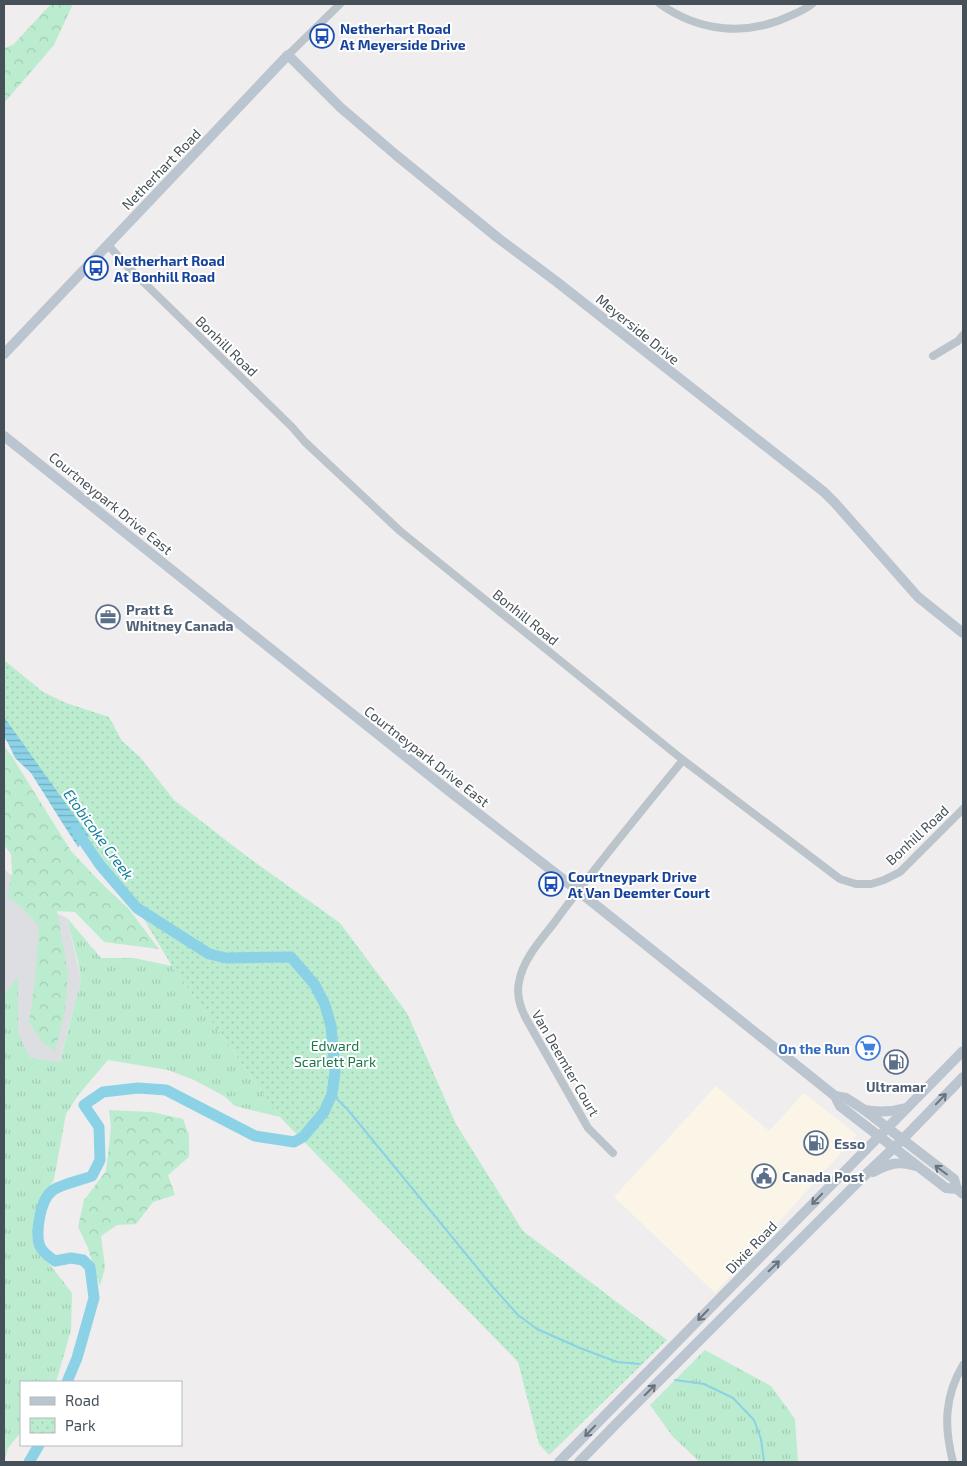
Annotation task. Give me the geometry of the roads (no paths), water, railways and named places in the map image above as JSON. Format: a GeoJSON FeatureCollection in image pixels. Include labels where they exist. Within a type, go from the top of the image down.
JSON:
{"type":"FeatureCollection","features":[{"type":"Feature","properties":{"kind":"street","name":"Netherhart Road"},"geometry":{"type":"LineString","coordinates":[[4,354],[288,55],[340,4]]}},
{"type":"Feature","properties":{"kind":"street"},"geometry":{"type":"LineString","coordinates":[[660,4],[694,22],[742,30],[765,26],[784,19],[812,4]]}},
{"type":"Feature","properties":{"kind":"street","name":"Meyerside Drive"},"geometry":{"type":"LineString","coordinates":[[288,55],[340,107],[396,155],[498,238],[557,282],[822,491],[836,503],[918,597],[963,633]]}},
{"type":"Feature","properties":{"kind":"street","name":"Bonhill Road"},"geometry":{"type":"LineString","coordinates":[[108,245],[305,442],[400,531],[683,760],[838,878],[856,884],[871,884],[900,872],[963,809]]}},
{"type":"Feature","properties":{"kind":"street"},"geometry":{"type":"LineString","coordinates":[[933,356],[958,341],[963,335]]}},
{"type":"Feature","properties":{"kind":"street","name":"Courtneypark Drive East"},"geometry":{"type":"LineString","coordinates":[[4,436],[835,1096],[840,1106],[879,1136],[920,1154],[954,1179],[960,1191]]}},
{"type":"Feature","properties":{"kind":"street","name":"Van Deemter Court"},"geometry":{"type":"LineString","coordinates":[[613,1153],[588,1128],[528,1022],[522,1011],[519,982],[529,957],[577,890],[683,760]]}},
{"type":"Feature","properties":{"kind":"street","name":"Dixie Road"},"geometry":{"type":"LineString","coordinates":[[559,1462],[963,1051]]}},
{"type":"Feature","properties":{"kind":"street","name":"Dixie Road"},"geometry":{"type":"LineString","coordinates":[[579,1462],[963,1076]]}},
{"type":"Feature","properties":{"kind":"street","name":"Courtneypark Drive East"},"geometry":{"type":"LineString","coordinates":[[835,1096],[846,1098],[863,1109],[887,1128],[921,1168],[946,1188],[960,1191]]}},
{"type":"Feature","properties":{"kind":"street"},"geometry":{"type":"LineString","coordinates":[[863,1109],[875,1112],[892,1112],[908,1107]]}},
{"type":"Feature","properties":{"kind":"street"},"geometry":{"type":"LineString","coordinates":[[858,1120],[866,1139],[864,1152]]}},
{"type":"Feature","properties":{"kind":"street"},"geometry":{"type":"LineString","coordinates":[[920,1121],[914,1134],[914,1141],[920,1154]]}},
{"type":"Feature","properties":{"kind":"street"},"geometry":{"type":"LineString","coordinates":[[863,1177],[894,1162],[906,1163],[921,1168]]}},
{"type":"Feature","properties":{"kind":"street"},"geometry":{"type":"LineString","coordinates":[[671,1349],[681,1359]]}},
{"type":"Feature","properties":{"kind":"street"},"geometry":{"type":"LineString","coordinates":[[953,1462],[946,1426],[947,1405],[956,1377],[963,1365]]}},
{"type":"Feature","properties":{"kind":"street"},"geometry":{"type":"LineString","coordinates":[[606,1414],[616,1424]]}},
{"type":"Feature","properties":{"kind":"water","name":"Etobicoke Creek"},"geometry":{"type":"Polygon","coordinates":[[[4,717],[89,836],[78,847],[31,773],[15,758],[4,737],[4,717]]]}},
{"type":"Feature","properties":{"kind":"waterway","name":"Etobicoke Creek"},"geometry":{"type":"LineString","coordinates":[[67,1381],[77,1358],[94,1298],[90,1267],[83,1260],[71,1258],[55,1261],[40,1247],[38,1232],[42,1208],[48,1195],[60,1187],[92,1176],[100,1160],[99,1127],[84,1105],[103,1092],[138,1088],[166,1090],[255,1136],[294,1142],[303,1137],[324,1112],[332,1094],[335,1072],[331,1026],[325,1005],[315,985],[291,957],[226,958],[209,954],[137,908],[100,865],[76,830]]}},
{"type":"Feature","properties":{"kind":"waterway"},"geometry":{"type":"LineString","coordinates":[[332,1094],[348,1110],[518,1315],[537,1329],[580,1348],[617,1362],[640,1364]]}},
{"type":"Feature","properties":{"kind":"waterway"},"geometry":{"type":"LineString","coordinates":[[675,1380],[704,1384],[733,1398],[754,1420],[761,1439],[764,1462]]}},
{"type":"Feature","properties":{"kind":"waterway","name":"Etobicoke Creek"},"geometry":{"type":"LineString","coordinates":[[29,1462],[38,1446]]}},
{"type":"Feature","properties":{"kind":"place","name":"Netherhart Road At Meyerside Drive"},"geometry":{"type":"Point","coordinates":[322,36]}},
{"type":"Feature","properties":{"kind":"place","name":"Netherhart Road At Bonhill Road"},"geometry":{"type":"Point","coordinates":[96,268]}},
{"type":"Feature","properties":{"kind":"place","name":"Pratt & Whitney Canada"},"geometry":{"type":"Point","coordinates":[108,617]}},
{"type":"Feature","properties":{"kind":"place","name":"Courtneypark Drive At Van Deemter Court"},"geometry":{"type":"Point","coordinates":[551,884]}},
{"type":"Feature","properties":{"kind":"place","name":"On the Run"},"geometry":{"type":"Point","coordinates":[868,1048]}},
{"type":"Feature","properties":{"kind":"place","name":"Ultramar"},"geometry":{"type":"Point","coordinates":[896,1062]}},
{"type":"Feature","properties":{"kind":"place","name":"Esso"},"geometry":{"type":"Point","coordinates":[816,1143]}},
{"type":"Feature","properties":{"kind":"place","name":"Canada Post"},"geometry":{"type":"Point","coordinates":[764,1176]}},
{"type":"Feature","properties":{"kind":"park label","name":"Edward Scarlett Park"},"geometry":{"type":"Point","coordinates":[335,1054]}}]}
